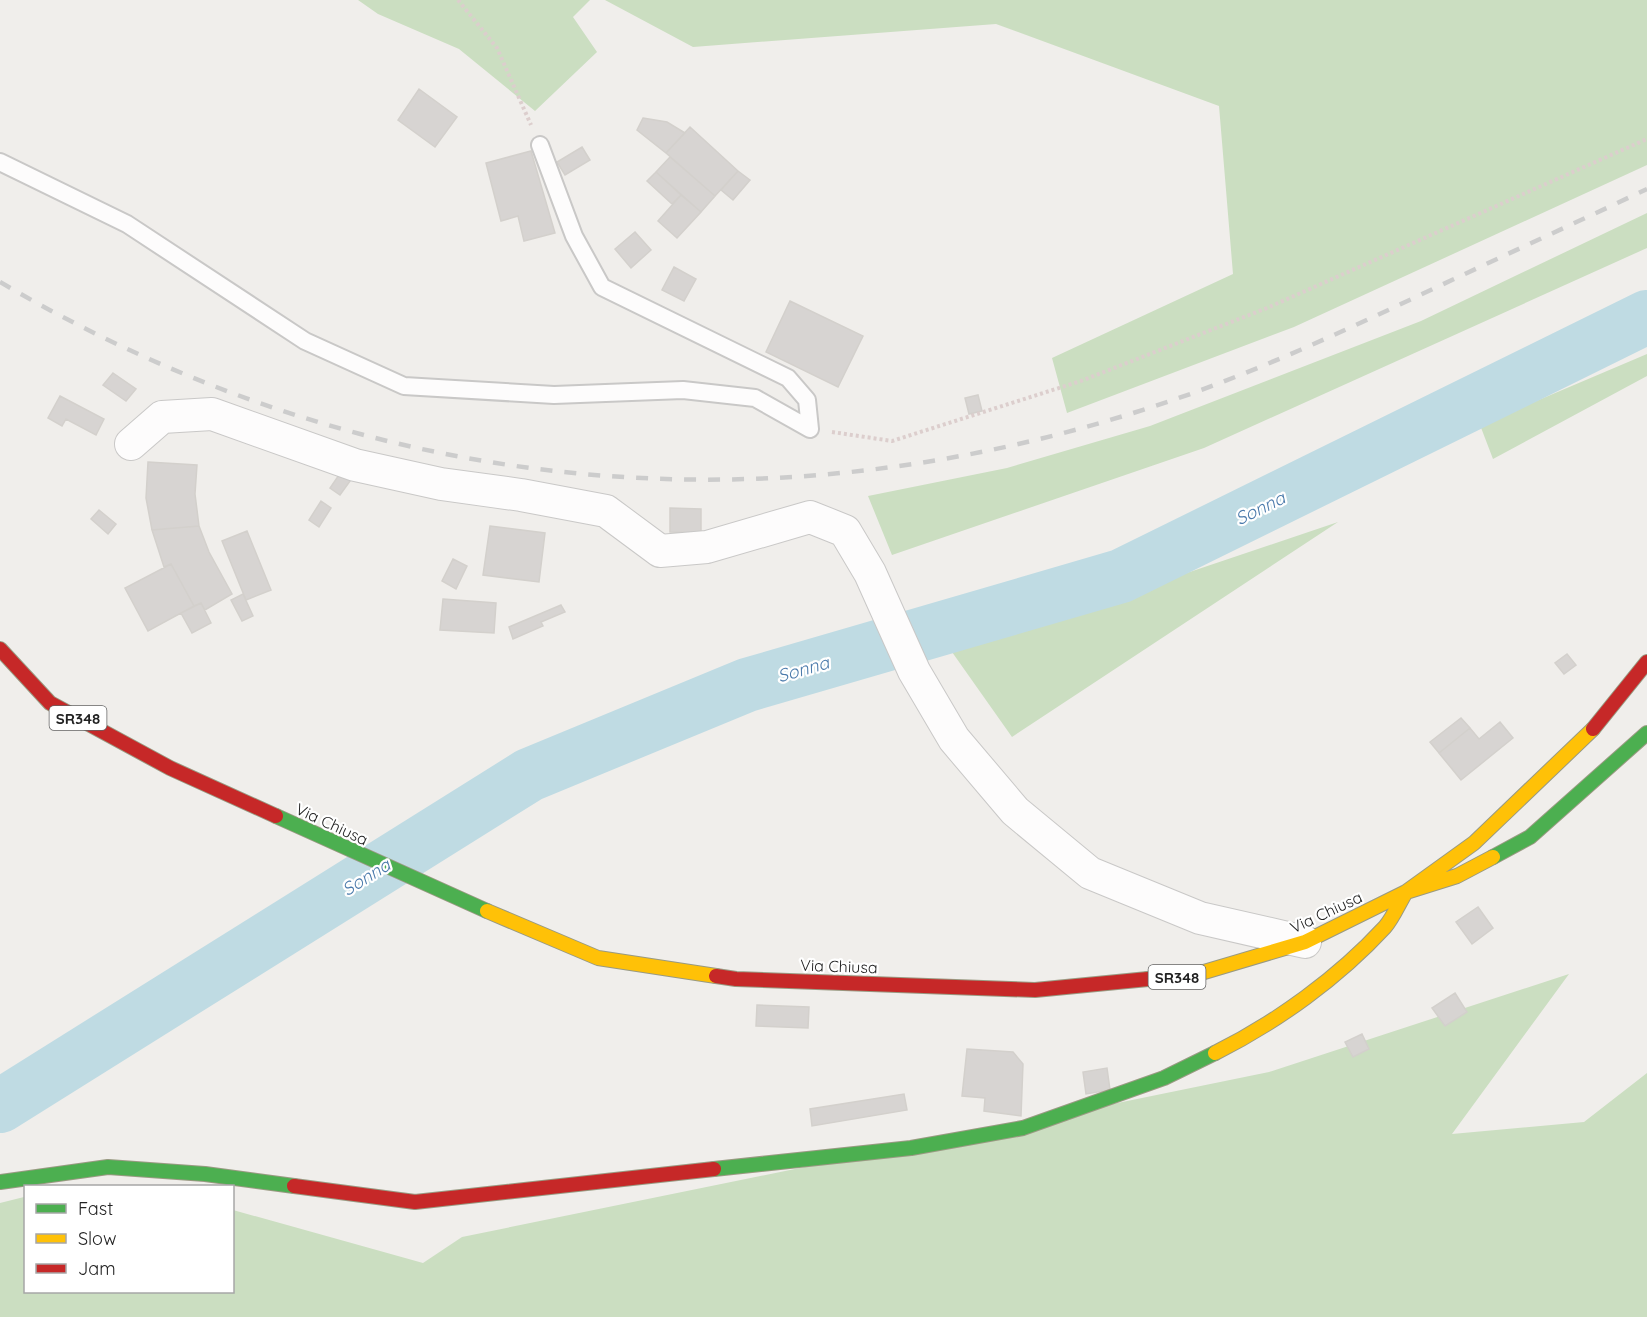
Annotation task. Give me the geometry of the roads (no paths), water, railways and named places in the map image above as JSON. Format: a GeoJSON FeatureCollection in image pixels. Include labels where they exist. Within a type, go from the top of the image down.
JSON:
{"type":"FeatureCollection","features":[{"type":"Feature","properties":{"kind":"main road","name":"Via Chiusa"},"geometry":{"type":"LineString","coordinates":[[0,649],[50,703],[170,768],[436,889],[598,958],[736,979],[1035,990],[1194,975],[1305,942],[1406,892],[1474,843],[1589,734],[1647,662]]}},
{"type":"Feature","properties":{"kind":"main road"},"geometry":{"type":"LineString","coordinates":[[0,1182],[108,1167],[205,1174],[415,1202],[911,1148],[1023,1128],[1164,1078],[1255,1033],[1332,976],[1386,926],[1406,892],[1457,876],[1530,837],[1647,733]]}},
{"type":"Feature","properties":{"kind":"street"},"geometry":{"type":"LineString","coordinates":[[131,444],[162,417],[212,414],[355,465],[441,484],[521,495],[606,511],[660,551],[707,547],[810,517],[845,531],[870,573],[914,671],[954,739],[1016,812],[1090,873],[1200,918],[1305,942]]}},
{"type":"Feature","properties":{"kind":"lane"},"geometry":{"type":"LineString","coordinates":[[0,162],[127,224],[305,340],[404,386],[555,395],[683,390],[755,398],[810,429],[807,400],[788,378],[602,287],[574,236],[540,145]]}},
{"type":"Feature","properties":{"kind":"waterway","name":"Sonna"},"geometry":{"type":"LineString","coordinates":[[0,1106],[529,775],[747,685],[1121,576],[1647,317]]}},
{"type":"Feature","properties":{"kind":"railway"},"geometry":{"type":"LineString","coordinates":[[0,282],[142,356],[287,412],[434,452],[584,474],[735,479],[887,468],[1040,439],[1193,393],[1335,335],[1647,189]]}}]}
